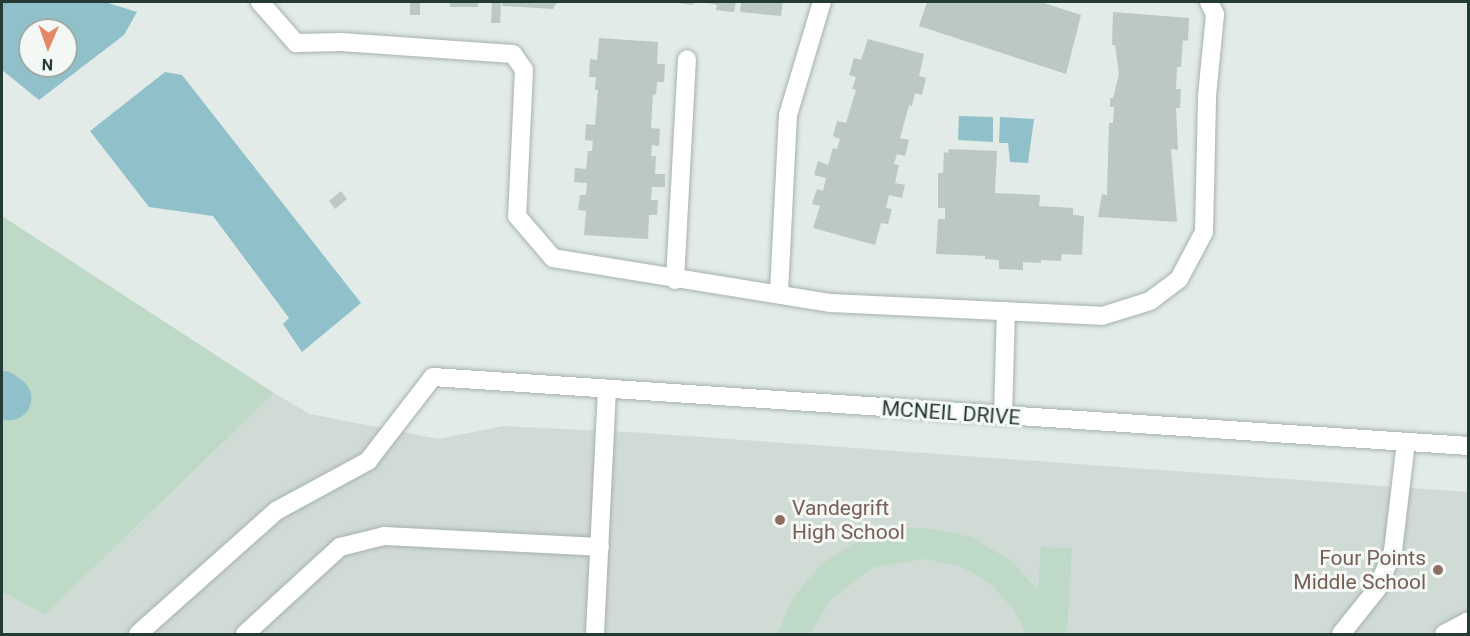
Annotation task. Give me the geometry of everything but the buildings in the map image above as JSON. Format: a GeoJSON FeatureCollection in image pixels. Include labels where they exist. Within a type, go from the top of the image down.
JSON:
{"type":"FeatureCollection","features":[{"type":"Feature","properties":{"kind":"street"},"geometry":{"type":"LineString","coordinates":[[260,2],[296,43],[341,42],[513,54],[524,70],[517,216],[553,258],[675,280],[779,292],[831,303],[1102,316],[1150,302],[1179,279],[1204,232],[1207,96],[1215,14],[1209,2]]}},
{"type":"Feature","properties":{"kind":"street"},"geometry":{"type":"LineString","coordinates":[[779,292],[788,115],[822,2]]}},
{"type":"Feature","properties":{"kind":"street"},"geometry":{"type":"LineString","coordinates":[[675,280],[687,59]]}},
{"type":"Feature","properties":{"kind":"street"},"geometry":{"type":"LineString","coordinates":[[1003,416],[1006,311]]}},
{"type":"Feature","properties":{"kind":"street","name":"MCNEIL DRIVE"},"geometry":{"type":"LineString","coordinates":[[138,634],[276,511],[368,461],[433,377],[1468,446]]}},
{"type":"Feature","properties":{"kind":"street"},"geometry":{"type":"LineString","coordinates":[[595,634],[607,390]]}},
{"type":"Feature","properties":{"kind":"street"},"geometry":{"type":"LineString","coordinates":[[1341,634],[1377,588],[1393,551],[1406,442]]}},
{"type":"Feature","properties":{"kind":"street"},"geometry":{"type":"LineString","coordinates":[[245,634],[340,547],[384,536],[600,547]]}},
{"type":"Feature","properties":{"kind":"street"},"geometry":{"type":"LineString","coordinates":[[1444,634],[1468,621]]}},
{"type":"Feature","properties":{"kind":"shaded area","name":"Vandegrift High School"},"geometry":{"type":"Polygon","coordinates":[[[274,393],[310,414],[438,439],[504,426],[647,433],[1468,492],[1468,634],[2,634],[2,592],[45,615],[274,393]]]}},
{"type":"Feature","properties":{"kind":"green space"},"geometry":{"type":"Polygon","coordinates":[[[2,216],[274,393],[45,615],[2,592],[2,216]]]}},
{"type":"Feature","properties":{"kind":"green space"},"geometry":{"type":"Polygon","coordinates":[[[904,528],[927,528],[972,537],[1011,561],[1038,590],[1041,547],[1072,548],[1067,634],[1026,634],[1015,611],[991,584],[960,566],[925,559],[872,568],[829,601],[810,634],[778,634],[792,599],[821,564],[860,540],[904,528]]]}},
{"type":"Feature","properties":{"kind":"water"},"geometry":{"type":"Polygon","coordinates":[[[2,2],[105,2],[137,12],[124,35],[78,70],[78,18],[18,18],[18,78],[68,78],[39,100],[2,70],[2,2]]]}},
{"type":"Feature","properties":{"kind":"water"},"geometry":{"type":"Polygon","coordinates":[[[165,72],[182,75],[361,303],[302,352],[283,324],[289,318],[213,216],[149,207],[90,131],[165,72]]]}},
{"type":"Feature","properties":{"kind":"water"},"geometry":{"type":"Polygon","coordinates":[[[959,116],[993,117],[993,142],[958,140],[959,116]]]}},
{"type":"Feature","properties":{"kind":"water"},"geometry":{"type":"Polygon","coordinates":[[[1000,117],[1034,119],[1028,163],[1010,162],[1008,143],[999,143],[1000,117]]]}},
{"type":"Feature","properties":{"kind":"waterway"},"geometry":{"type":"LineString","coordinates":[[2,393],[9,398]]}},
{"type":"Feature","properties":{"kind":"place","name":"Vandegrift High School"},"geometry":{"type":"Point","coordinates":[780,520]}},
{"type":"Feature","properties":{"kind":"place","name":"Four Points Middle School"},"geometry":{"type":"Point","coordinates":[1438,570]}}]}
